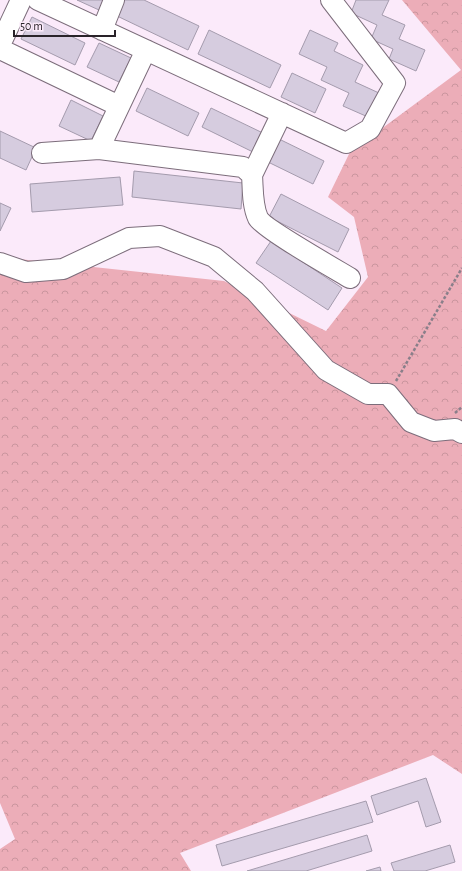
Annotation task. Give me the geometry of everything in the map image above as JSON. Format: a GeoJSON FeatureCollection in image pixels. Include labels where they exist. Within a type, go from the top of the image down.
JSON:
{"type":"FeatureCollection","features":[{"type":"Feature","properties":{"kind":"street"},"geometry":{"type":"LineString","coordinates":[[38,0],[346,143],[370,129],[395,83],[331,0]]}},
{"type":"Feature","properties":{"kind":"street"},"geometry":{"type":"LineString","coordinates":[[102,30],[114,0]]}},
{"type":"Feature","properties":{"kind":"street"},"geometry":{"type":"LineString","coordinates":[[0,45],[12,7]]}},
{"type":"Feature","properties":{"kind":"street"},"geometry":{"type":"LineString","coordinates":[[0,49],[119,106]]}},
{"type":"Feature","properties":{"kind":"street"},"geometry":{"type":"LineString","coordinates":[[99,149],[146,50]]}},
{"type":"Feature","properties":{"kind":"street"},"geometry":{"type":"LineString","coordinates":[[282,113],[252,175],[255,211],[258,220],[350,278]]}},
{"type":"Feature","properties":{"kind":"street"},"geometry":{"type":"LineString","coordinates":[[42,153],[99,149],[243,167],[252,175]]}},
{"type":"Feature","properties":{"kind":"street"},"geometry":{"type":"LineString","coordinates":[[0,263],[26,272],[63,269],[129,238],[160,236],[214,257],[255,291],[326,370],[368,394],[388,394],[411,422],[434,430],[455,429],[462,433]]}},
{"type":"Feature","properties":{"kind":"path"},"geometry":{"type":"LineString","coordinates":[[388,394],[462,268]]}},
{"type":"Feature","properties":{"kind":"green space"},"geometry":{"type":"Polygon","coordinates":[[[402,0],[462,0],[462,774],[433,755],[180,853],[191,871],[0,871],[0,849],[15,839],[0,803],[0,257],[224,281],[326,331],[368,277],[354,217],[328,197],[350,152],[461,70],[402,0]]]}},
{"type":"Feature","properties":{"kind":"building"},"geometry":{"type":"Polygon","coordinates":[[[77,0],[104,0],[99,10],[77,0]]]}},
{"type":"Feature","properties":{"kind":"building"},"geometry":{"type":"Polygon","coordinates":[[[122,0],[144,0],[199,26],[188,50],[115,15],[122,0]]]}},
{"type":"Feature","properties":{"kind":"building"},"geometry":{"type":"Polygon","coordinates":[[[356,0],[389,0],[382,15],[405,25],[399,39],[425,50],[416,71],[389,59],[393,49],[371,39],[377,25],[351,13],[356,0]]]}},
{"type":"Feature","properties":{"kind":"building"},"geometry":{"type":"Polygon","coordinates":[[[32,17],[85,43],[75,65],[21,39],[32,17]]]}},
{"type":"Feature","properties":{"kind":"building"},"geometry":{"type":"Polygon","coordinates":[[[209,30],[281,65],[270,88],[198,54],[209,30]]]}},
{"type":"Feature","properties":{"kind":"building"},"geometry":{"type":"Polygon","coordinates":[[[310,30],[338,43],[334,51],[363,65],[355,82],[379,93],[368,117],[343,106],[349,93],[321,80],[327,67],[299,54],[310,30]]]}},
{"type":"Feature","properties":{"kind":"building"},"geometry":{"type":"Polygon","coordinates":[[[99,43],[131,58],[119,82],[87,67],[99,43]]]}},
{"type":"Feature","properties":{"kind":"building"},"geometry":{"type":"Polygon","coordinates":[[[292,73],[326,89],[315,113],[281,97],[292,73]]]}},
{"type":"Feature","properties":{"kind":"building"},"geometry":{"type":"Polygon","coordinates":[[[147,88],[199,113],[188,136],[136,111],[147,88]]]}},
{"type":"Feature","properties":{"kind":"building"},"geometry":{"type":"Polygon","coordinates":[[[71,100],[103,116],[91,141],[59,126],[71,100]]]}},
{"type":"Feature","properties":{"kind":"building"},"geometry":{"type":"Polygon","coordinates":[[[211,108],[265,134],[255,153],[202,127],[211,108]]]}},
{"type":"Feature","properties":{"kind":"building"},"geometry":{"type":"Polygon","coordinates":[[[0,131],[36,148],[26,170],[0,158],[0,131]]]}},
{"type":"Feature","properties":{"kind":"building"},"geometry":{"type":"Polygon","coordinates":[[[279,139],[324,161],[313,184],[268,162],[279,139]]]}},
{"type":"Feature","properties":{"kind":"building"},"geometry":{"type":"Polygon","coordinates":[[[134,171],[243,183],[241,209],[132,197],[134,171]]]}},
{"type":"Feature","properties":{"kind":"building"},"geometry":{"type":"Polygon","coordinates":[[[120,177],[123,205],[32,212],[30,184],[120,177]]]}},
{"type":"Feature","properties":{"kind":"building"},"geometry":{"type":"Polygon","coordinates":[[[281,194],[349,229],[338,252],[269,217],[281,194]]]}},
{"type":"Feature","properties":{"kind":"building"},"geometry":{"type":"Polygon","coordinates":[[[0,203],[11,208],[0,231],[0,203]]]}},
{"type":"Feature","properties":{"kind":"building"},"geometry":{"type":"Polygon","coordinates":[[[271,241],[342,288],[328,310],[256,263],[271,241]]]}},
{"type":"Feature","properties":{"kind":"building"},"geometry":{"type":"Polygon","coordinates":[[[426,778],[441,822],[426,827],[418,801],[377,815],[371,796],[426,778]]]}},
{"type":"Feature","properties":{"kind":"building"},"geometry":{"type":"Polygon","coordinates":[[[366,801],[373,822],[222,866],[216,845],[366,801]]]}},
{"type":"Feature","properties":{"kind":"building"},"geometry":{"type":"Polygon","coordinates":[[[367,835],[372,851],[306,871],[247,871],[367,835]]]}},
{"type":"Feature","properties":{"kind":"building"},"geometry":{"type":"Polygon","coordinates":[[[450,845],[455,862],[425,871],[394,871],[391,863],[450,845]]]}},
{"type":"Feature","properties":{"kind":"building"},"geometry":{"type":"Polygon","coordinates":[[[380,867],[381,871],[366,871],[380,867]]]}}]}
